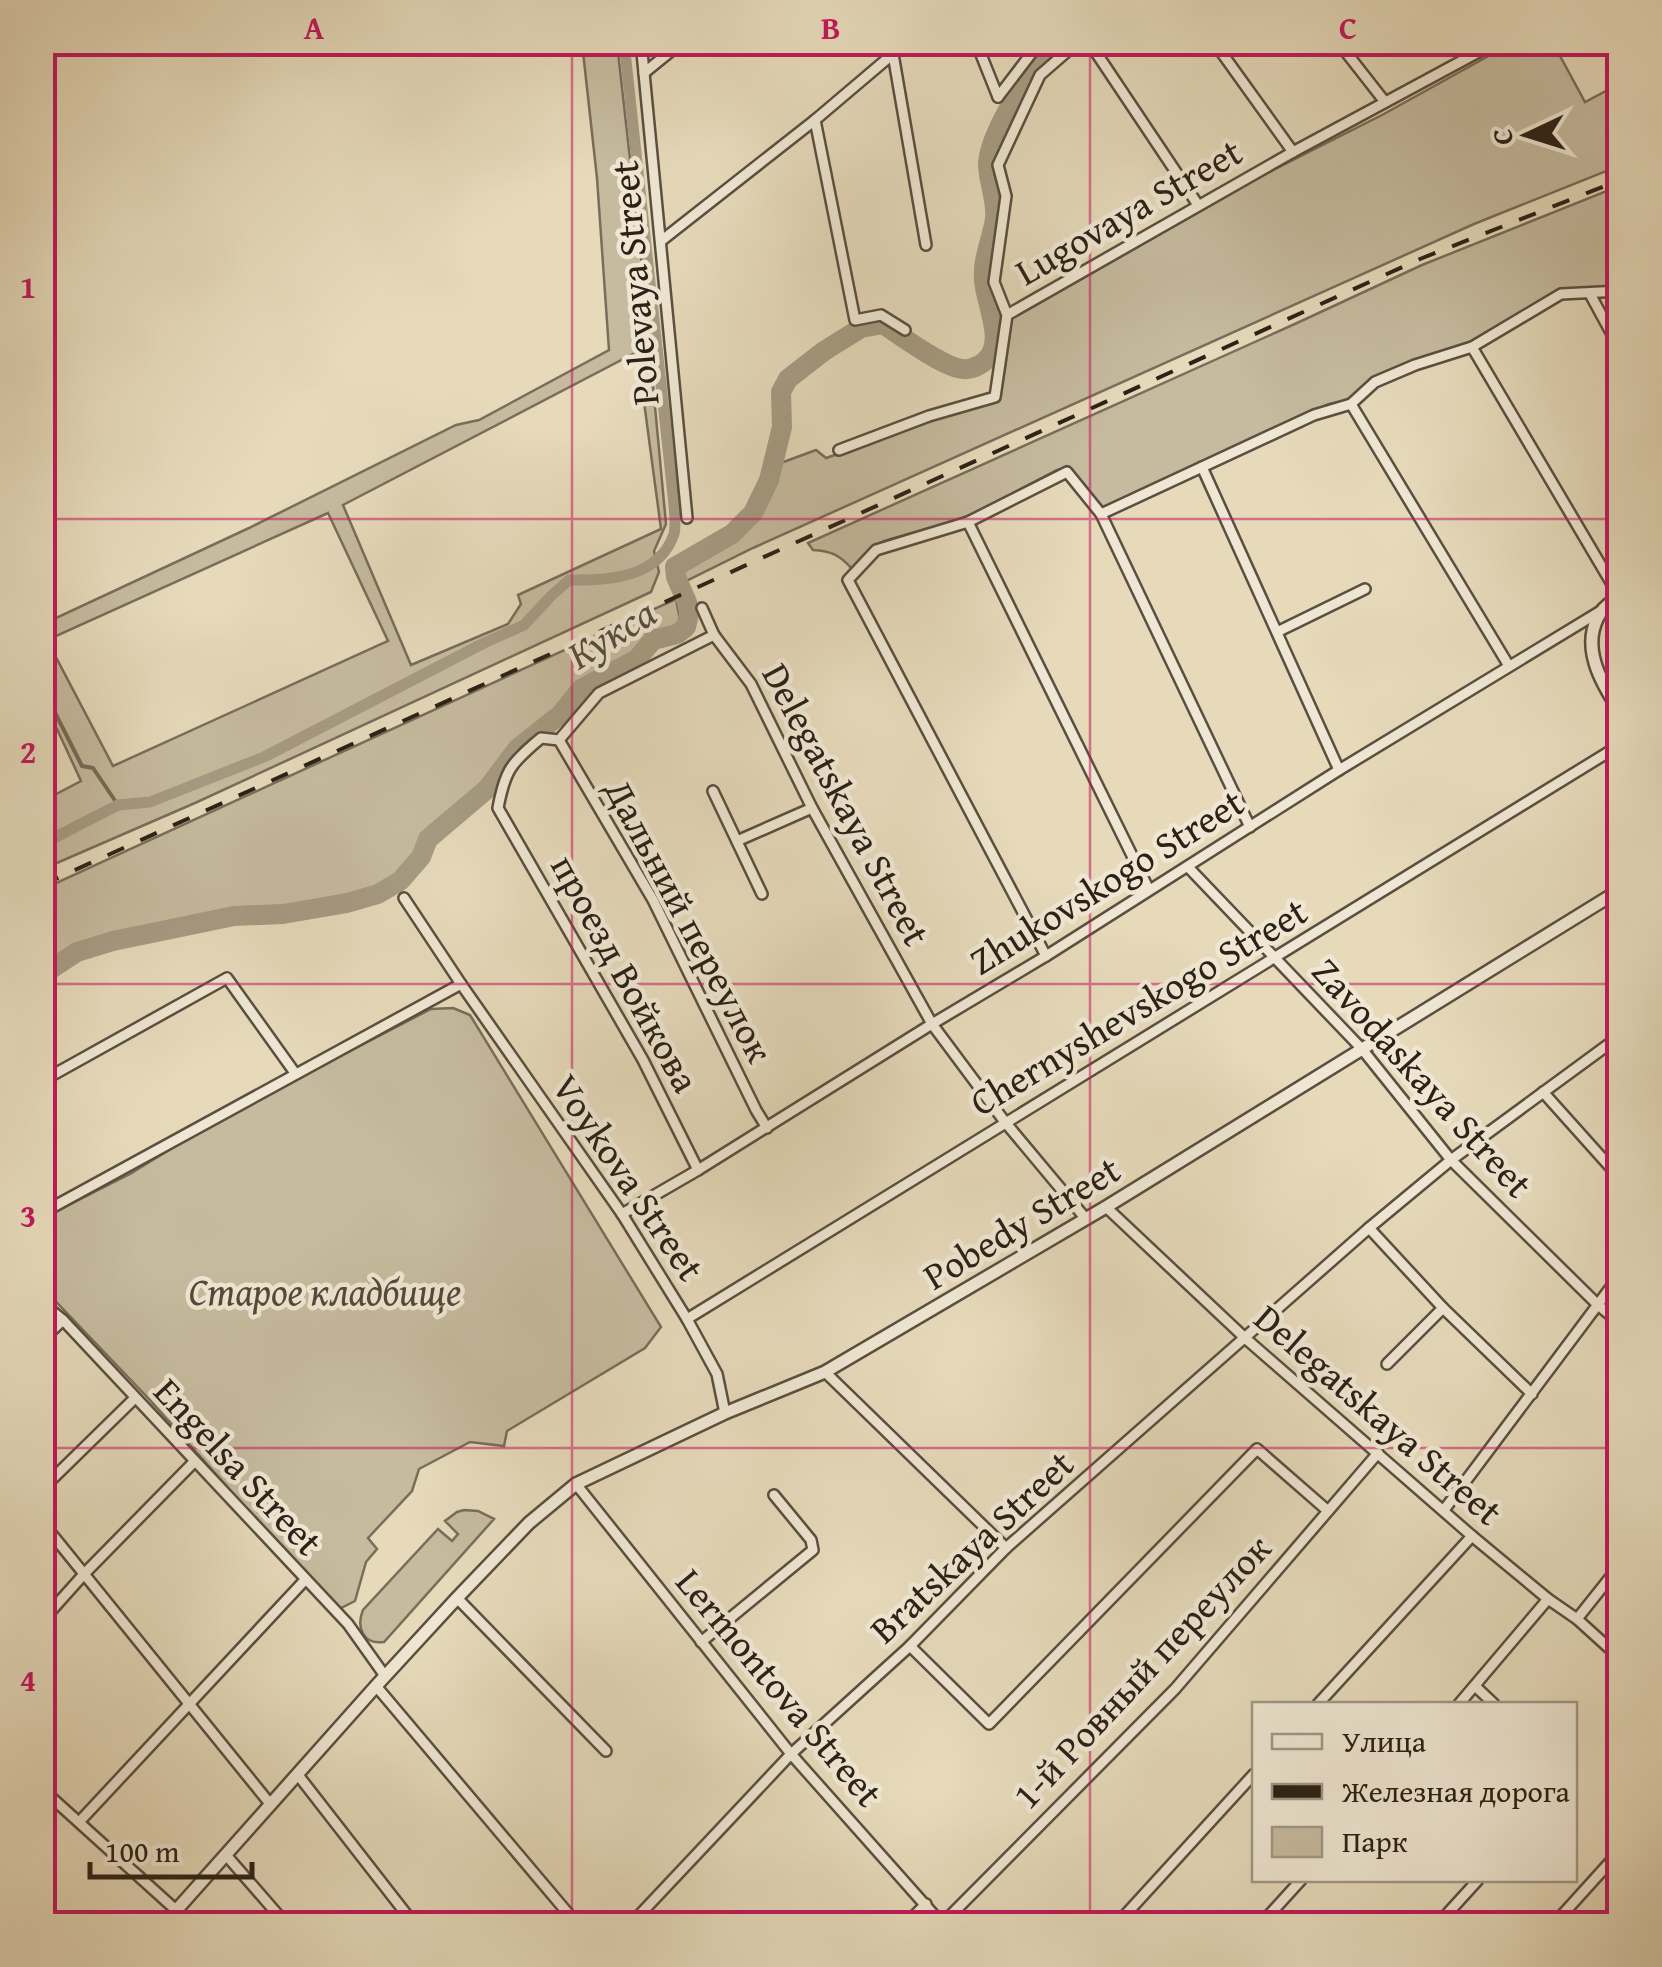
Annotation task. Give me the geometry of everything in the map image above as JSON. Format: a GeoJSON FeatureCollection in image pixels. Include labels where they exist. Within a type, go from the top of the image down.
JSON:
{"type":"FeatureCollection","features":[{"type":"Feature","properties":{"kind":"street","name":"Polevaya Street"},"geometry":{"type":"LineString","coordinates":[[641,42],[686,518]]}},
{"type":"Feature","properties":{"kind":"street"},"geometry":{"type":"LineString","coordinates":[[644,72],[682,42]]}},
{"type":"Feature","properties":{"kind":"street"},"geometry":{"type":"LineString","coordinates":[[661,241],[907,42]]}},
{"type":"Feature","properties":{"kind":"street"},"geometry":{"type":"LineString","coordinates":[[976,42],[998,97],[1040,42]]}},
{"type":"Feature","properties":{"kind":"street"},"geometry":{"type":"LineString","coordinates":[[1007,314],[994,282],[1006,196],[998,165],[1040,75],[1078,42]]}},
{"type":"Feature","properties":{"kind":"street"},"geometry":{"type":"LineString","coordinates":[[1089,42],[1198,205]]}},
{"type":"Feature","properties":{"kind":"street"},"geometry":{"type":"LineString","coordinates":[[1214,42],[1293,152]]}},
{"type":"Feature","properties":{"kind":"street"},"geometry":{"type":"LineString","coordinates":[[1338,42],[1385,102]]}},
{"type":"Feature","properties":{"kind":"street","name":"Lugovaya Street"},"geometry":{"type":"LineString","coordinates":[[840,450],[929,416],[995,398],[1007,314],[1493,43]]}},
{"type":"Feature","properties":{"kind":"street"},"geometry":{"type":"LineString","coordinates":[[893,54],[926,245]]}},
{"type":"Feature","properties":{"kind":"street"},"geometry":{"type":"LineString","coordinates":[[815,120],[855,320],[881,315],[906,330]]}},
{"type":"Feature","properties":{"kind":"street"},"geometry":{"type":"LineString","coordinates":[[1101,514],[1314,415],[1351,404],[1375,382],[1472,347],[1562,294],[1620,290]]}},
{"type":"Feature","properties":{"kind":"street"},"geometry":{"type":"LineString","coordinates":[[1590,294],[1620,349]]}},
{"type":"Feature","properties":{"kind":"street"},"geometry":{"type":"LineString","coordinates":[[1472,347],[1620,596]]}},
{"type":"Feature","properties":{"kind":"street"},"geometry":{"type":"LineString","coordinates":[[1351,404],[1509,666]]}},
{"type":"Feature","properties":{"kind":"street"},"geometry":{"type":"LineString","coordinates":[[1202,467],[1339,770]]}},
{"type":"Feature","properties":{"kind":"street"},"geometry":{"type":"LineString","coordinates":[[1046,956],[848,580],[876,550],[968,522],[1067,472],[1101,514],[1250,827]]}},
{"type":"Feature","properties":{"kind":"street"},"geometry":{"type":"LineString","coordinates":[[968,522],[1149,890]]}},
{"type":"Feature","properties":{"kind":"street"},"geometry":{"type":"LineString","coordinates":[[1277,632],[1366,589]]}},
{"type":"Feature","properties":{"kind":"street","name":"Zhukovskogo Street"},"geometry":{"type":"LineString","coordinates":[[622,1214],[1046,956],[1620,596]]}},
{"type":"Feature","properties":{"kind":"street","name":"Delegatskaya Street"},"geometry":{"type":"LineString","coordinates":[[702,608],[714,634],[751,684],[812,808],[932,1024],[1005,1122],[1086,1219]]}},
{"type":"Feature","properties":{"kind":"street"},"geometry":{"type":"LineString","coordinates":[[1602,610],[1592,634],[1593,657],[1602,684],[1620,711]]}},
{"type":"Feature","properties":{"kind":"street"},"geometry":{"type":"LineString","coordinates":[[558,740],[598,693],[714,634]]}},
{"type":"Feature","properties":{"kind":"street","name":"проезд Войкова"},"geometry":{"type":"LineString","coordinates":[[558,740],[541,738],[523,753],[504,777],[498,808],[642,1060],[698,1170]]}},
{"type":"Feature","properties":{"kind":"street","name":"Дальний переулок"},"geometry":{"type":"LineString","coordinates":[[558,740],[653,900],[767,1128]]}},
{"type":"Feature","properties":{"kind":"street","name":"Chernyshevskogo Street"},"geometry":{"type":"LineString","coordinates":[[687,1319],[1620,745]]}},
{"type":"Feature","properties":{"kind":"street"},"geometry":{"type":"LineString","coordinates":[[714,791],[762,894]]}},
{"type":"Feature","properties":{"kind":"street"},"geometry":{"type":"LineString","coordinates":[[737,841],[812,808]]}},
{"type":"Feature","properties":{"kind":"street","name":"Zavodaskaya Street"},"geometry":{"type":"LineString","coordinates":[[1188,866],[1362,1049],[1452,1160],[1620,1323]]}},
{"type":"Feature","properties":{"kind":"street","name":"Pobedy Street"},"geometry":{"type":"LineString","coordinates":[[164,1924],[457,1598],[530,1523],[576,1484],[825,1372],[1106,1208],[1620,890]]}},
{"type":"Feature","properties":{"kind":"street","name":"Voykova Street"},"geometry":{"type":"LineString","coordinates":[[404,898],[622,1214],[717,1374],[726,1414]]}},
{"type":"Feature","properties":{"kind":"street"},"geometry":{"type":"LineString","coordinates":[[42,1081],[227,978],[296,1073]]}},
{"type":"Feature","properties":{"kind":"street"},"geometry":{"type":"LineString","coordinates":[[42,1212],[461,984]]}},
{"type":"Feature","properties":{"kind":"street","name":"Bratskaya Street"},"geometry":{"type":"LineString","coordinates":[[631,1924],[791,1754],[910,1646],[1006,1548],[1369,1228],[1452,1160],[1620,1036]]}},
{"type":"Feature","properties":{"kind":"street"},"geometry":{"type":"LineString","coordinates":[[1543,1092],[1620,1178]]}},
{"type":"Feature","properties":{"kind":"street","name":"Delegatskaya Street"},"geometry":{"type":"LineString","coordinates":[[1106,1208],[1246,1338],[1472,1536],[1620,1658]]}},
{"type":"Feature","properties":{"kind":"street"},"geometry":{"type":"LineString","coordinates":[[1369,1228],[1443,1308],[1532,1394]]}},
{"type":"Feature","properties":{"kind":"street"},"geometry":{"type":"LineString","coordinates":[[1444,1510],[1620,1275]]}},
{"type":"Feature","properties":{"kind":"street","name":"Engelsa Street"},"geometry":{"type":"LineString","coordinates":[[42,1302],[348,1624],[385,1676]]}},
{"type":"Feature","properties":{"kind":"street"},"geometry":{"type":"LineString","coordinates":[[1387,1364],[1443,1308]]}},
{"type":"Feature","properties":{"kind":"street"},"geometry":{"type":"LineString","coordinates":[[42,1340],[63,1320]]}},
{"type":"Feature","properties":{"kind":"street"},"geometry":{"type":"LineString","coordinates":[[825,1372],[1006,1548]]}},
{"type":"Feature","properties":{"kind":"street"},"geometry":{"type":"LineString","coordinates":[[42,1489],[134,1398]]}},
{"type":"Feature","properties":{"kind":"street"},"geometry":{"type":"LineString","coordinates":[[910,1646],[989,1724],[1257,1449],[1328,1511]]}},
{"type":"Feature","properties":{"kind":"street","name":"1-й Ровный переулок"},"geometry":{"type":"LineString","coordinates":[[942,1924],[1174,1690],[1378,1453]]}},
{"type":"Feature","properties":{"kind":"street"},"geometry":{"type":"LineString","coordinates":[[42,1621],[194,1462]]}},
{"type":"Feature","properties":{"kind":"street","name":"Lermontova Street"},"geometry":{"type":"LineString","coordinates":[[576,1484],[791,1754],[942,1924]]}},
{"type":"Feature","properties":{"kind":"street"},"geometry":{"type":"LineString","coordinates":[[701,1642],[813,1550],[812,1540],[774,1495]]}},
{"type":"Feature","properties":{"kind":"street"},"geometry":{"type":"LineString","coordinates":[[42,1522],[270,1805]]}},
{"type":"Feature","properties":{"kind":"street"},"geometry":{"type":"LineString","coordinates":[[1320,1702],[1472,1536]]}},
{"type":"Feature","properties":{"kind":"street"},"geometry":{"type":"LineString","coordinates":[[1577,1619],[1620,1565]]}},
{"type":"Feature","properties":{"kind":"street"},"geometry":{"type":"LineString","coordinates":[[80,1821],[305,1580]]}},
{"type":"Feature","properties":{"kind":"street"},"geometry":{"type":"LineString","coordinates":[[457,1598],[606,1751]]}},
{"type":"Feature","properties":{"kind":"street"},"geometry":{"type":"LineString","coordinates":[[1461,1702],[1548,1600]]}},
{"type":"Feature","properties":{"kind":"street"},"geometry":{"type":"LineString","coordinates":[[376,1686],[577,1924]]}},
{"type":"Feature","properties":{"kind":"street"},"geometry":{"type":"LineString","coordinates":[[1475,1686],[1492,1702]]}},
{"type":"Feature","properties":{"kind":"street"},"geometry":{"type":"LineString","coordinates":[[298,1774],[414,1924]]}},
{"type":"Feature","properties":{"kind":"street"},"geometry":{"type":"LineString","coordinates":[[1117,1924],[1252,1776]]}},
{"type":"Feature","properties":{"kind":"street"},"geometry":{"type":"LineString","coordinates":[[42,1789],[177,1911]]}},
{"type":"Feature","properties":{"kind":"street"},"geometry":{"type":"LineString","coordinates":[[1554,1924],[1620,1851]]}},
{"type":"Feature","properties":{"kind":"street"},"geometry":{"type":"LineString","coordinates":[[226,1854],[286,1924]]}},
{"type":"Feature","properties":{"kind":"street"},"geometry":{"type":"LineString","coordinates":[[1261,1924],[1299,1882]]}},
{"type":"Feature","properties":{"kind":"street"},"geometry":{"type":"LineString","coordinates":[[1438,1924],[1476,1882]]}},
{"type":"Feature","properties":{"kind":"street"},"geometry":{"type":"LineString","coordinates":[[906,1924],[926,1904]]}},
{"type":"Feature","properties":{"kind":"green space"},"geometry":{"type":"Polygon","coordinates":[[[582,43],[617,43],[666,524],[654,551],[659,572],[651,592],[43,869],[43,801],[81,781],[43,705],[43,624],[456,425],[479,420],[609,350],[597,178],[582,43]],[[633,354],[343,505],[411,665],[508,624],[521,604],[518,595],[661,529],[638,357],[633,354]],[[328,513],[47,640],[113,766],[388,641],[328,513]]]}},
{"type":"Feature","properties":{"kind":"green space"},"geometry":{"type":"Polygon","coordinates":[[[1512,43],[1553,43],[1585,102],[1619,84],[1619,166],[1474,224],[684,582],[682,566],[749,527],[766,498],[778,464],[816,450],[826,458],[931,418],[994,400],[1001,394],[1012,318],[1269,172],[1512,43]]]}},
{"type":"Feature","properties":{"kind":"green space"},"geometry":{"type":"Polygon","coordinates":[[[1619,186],[1619,285],[1562,290],[1470,342],[1373,379],[1349,400],[1329,404],[1103,509],[1070,468],[1057,470],[965,518],[884,541],[852,569],[839,557],[813,550],[808,543],[1422,265],[1619,186]]]}},
{"type":"Feature","properties":{"kind":"green space"},"geometry":{"type":"Polygon","coordinates":[[[676,599],[680,620],[677,630],[652,636],[631,656],[578,684],[557,713],[513,745],[506,760],[483,787],[426,834],[417,855],[397,878],[347,899],[233,912],[112,938],[76,949],[43,971],[43,889],[676,599]]]}},
{"type":"Feature","properties":{"kind":"green space","name":"Старое кладбище"},"geometry":{"type":"Polygon","coordinates":[[[453,1008],[470,1015],[661,1327],[645,1348],[507,1431],[504,1446],[470,1442],[419,1469],[412,1491],[368,1538],[377,1549],[366,1562],[355,1601],[341,1608],[329,1601],[148,1398],[43,1288],[43,1218],[130,1174],[226,1115],[431,1009],[453,1008]]]}},
{"type":"Feature","properties":{"kind":"green space"},"geometry":{"type":"Polygon","coordinates":[[[464,1510],[478,1511],[494,1519],[384,1642],[366,1638],[361,1628],[363,1610],[438,1529],[452,1541],[458,1534],[445,1521],[464,1510]]]}},
{"type":"Feature","properties":{"kind":"waterway"},"geometry":{"type":"LineString","coordinates":[[42,844],[118,805],[150,802],[264,757],[524,625],[569,580],[630,574],[657,560],[667,549],[674,534],[674,511],[624,42]]}},
{"type":"Feature","properties":{"kind":"waterway","name":"Кукса"},"geometry":{"type":"LineString","coordinates":[[42,975],[77,952],[113,941],[234,916],[283,914],[347,903],[378,894],[400,881],[421,857],[428,839],[487,789],[518,748],[561,714],[581,689],[637,659],[653,640],[677,634],[686,627],[687,602],[675,567],[732,534],[753,513],[769,480],[782,427],[781,392],[788,379],[861,328],[883,324],[956,368],[969,369],[985,361],[995,334],[984,272],[995,219],[990,153],[1012,102],[1051,42]]}},
{"type":"Feature","properties":{"kind":"waterway"},"geometry":{"type":"LineString","coordinates":[[42,687],[82,766],[93,768],[118,805]]}},
{"type":"Feature","properties":{"kind":"railway"},"geometry":{"type":"LineString","coordinates":[[42,885],[1420,259],[1620,180]]}}]}
